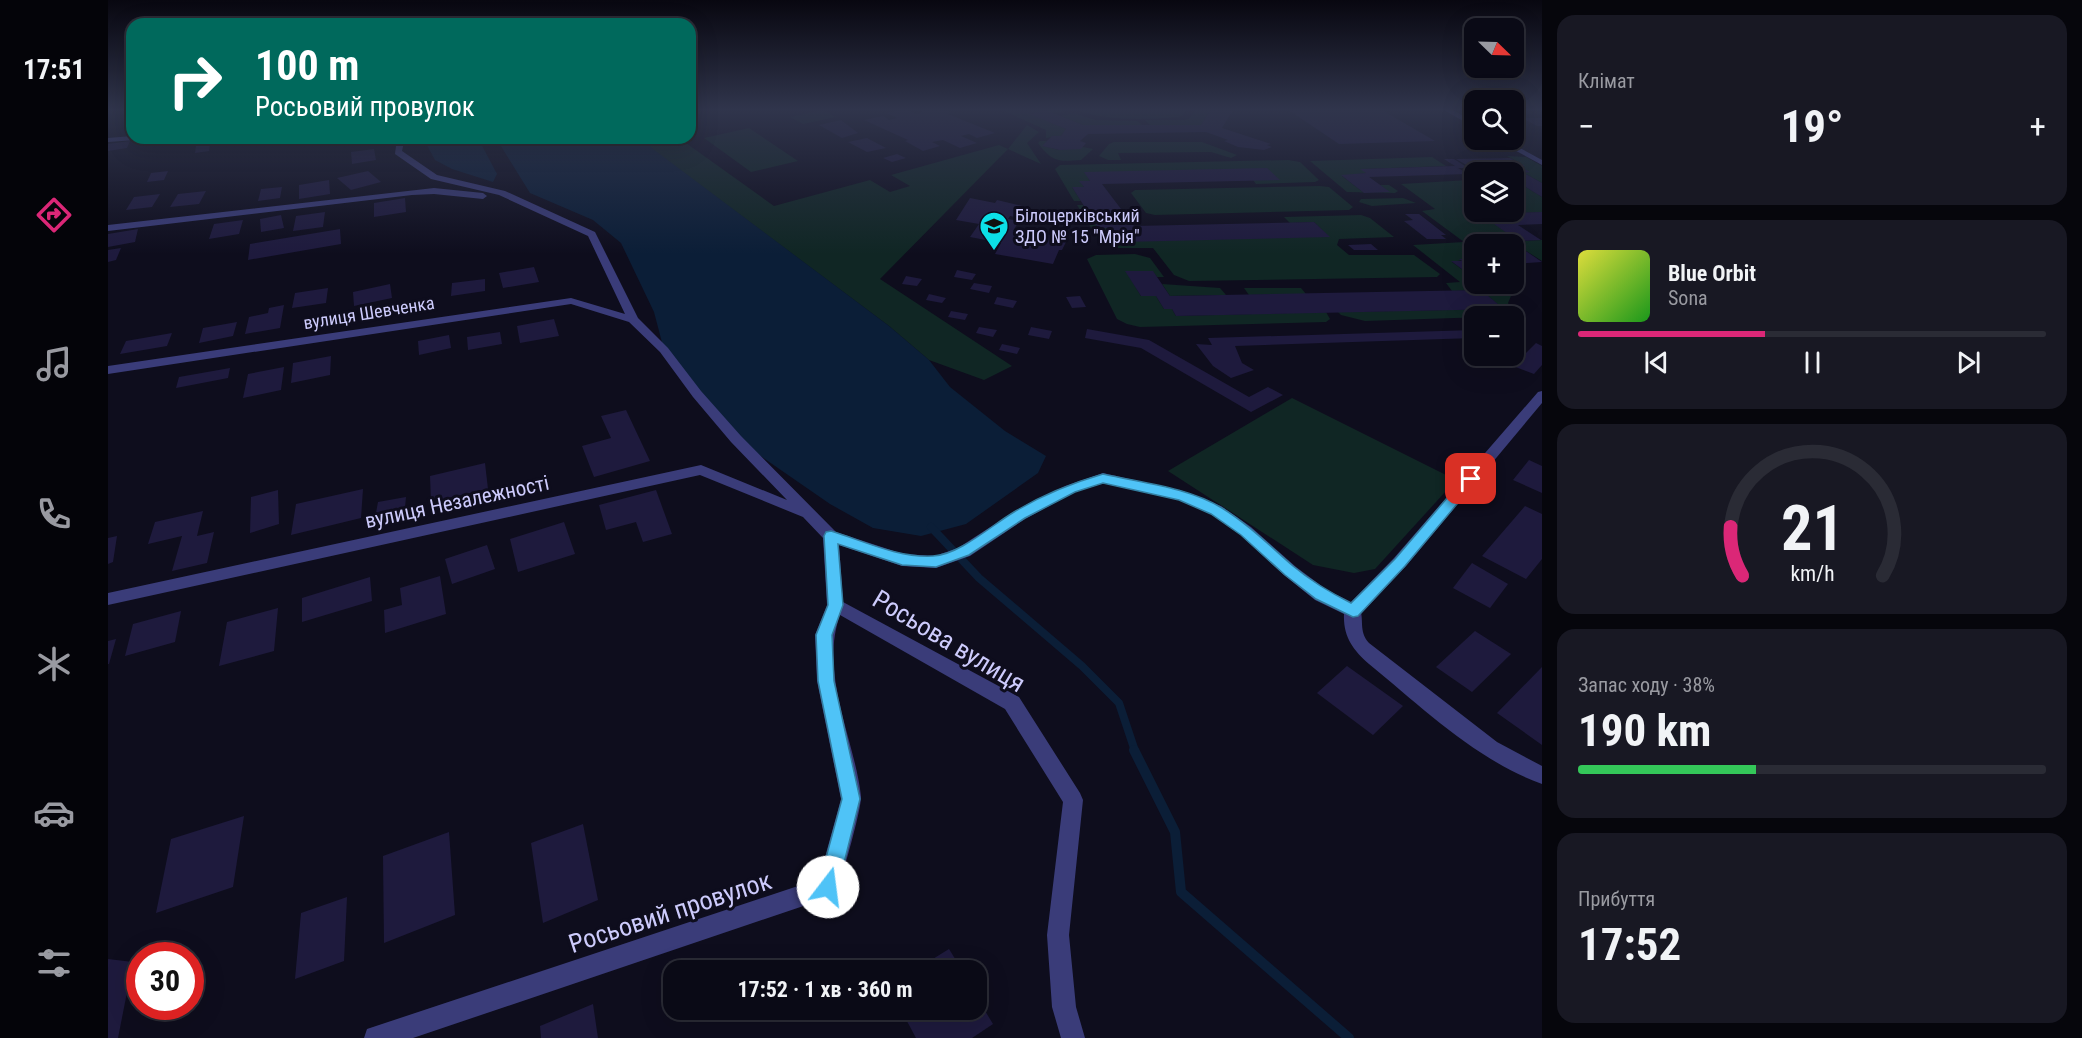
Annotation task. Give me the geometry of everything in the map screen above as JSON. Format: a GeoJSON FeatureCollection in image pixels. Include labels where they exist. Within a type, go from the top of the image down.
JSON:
{"type":"FeatureCollection","features":[{"type":"Feature","properties":{"kind":"street"},"geometry":{"type":"LineString","coordinates":[[406,157],[434,177],[502,193],[592,234],[633,320],[664,350],[705,403],[831,536],[902,560],[936,562],[964,552],[1020,515],[1071,489],[1103,478],[1183,496],[1216,510],[1245,531],[1321,595],[1353,611]]}},
{"type":"Feature","properties":{"kind":"street"},"geometry":{"type":"LineString","coordinates":[[108,228],[412,192],[434,191],[513,199]]}},
{"type":"Feature","properties":{"kind":"street","name":"вулиця Шевченка"},"geometry":{"type":"LineString","coordinates":[[108,370],[571,301],[633,320]]}},
{"type":"Feature","properties":{"kind":"street"},"geometry":{"type":"LineString","coordinates":[[1542,395],[1400,562],[1353,611],[1351,627],[1358,642],[1489,747],[1528,771],[1542,775]]}},
{"type":"Feature","properties":{"kind":"street","name":"вулиця Незалежності"},"geometry":{"type":"LineString","coordinates":[[108,598],[701,470],[808,514]]}},
{"type":"Feature","properties":{"kind":"street","name":"Росьовий провулок"},"geometry":{"type":"LineString","coordinates":[[376,1038],[828,887],[851,799],[826,681],[824,635],[836,605],[831,536]]}},
{"type":"Feature","properties":{"kind":"street","name":"Росьова вулиця"},"geometry":{"type":"LineString","coordinates":[[836,605],[1012,704],[1072,800],[1058,935],[1064,1007],[1073,1038]]}},
{"type":"Feature","properties":{"kind":"green space"},"geometry":{"type":"Polygon","coordinates":[[[663,157],[706,157],[774,206],[870,180],[890,192],[910,186],[891,175],[954,157],[1000,157],[880,279],[1012,366],[984,380],[929,360],[889,326],[663,157]]]}},
{"type":"Feature","properties":{"kind":"green space"},"geometry":{"type":"Polygon","coordinates":[[[731,157],[793,157],[798,161],[751,172],[731,157]]]}},
{"type":"Feature","properties":{"kind":"green space"},"geometry":{"type":"Polygon","coordinates":[[[1027,157],[1037,157],[1041,164],[1027,157]]]}},
{"type":"Feature","properties":{"kind":"green space"},"geometry":{"type":"Polygon","coordinates":[[[1053,157],[1084,157],[1081,160],[1067,161],[1053,157]]]}},
{"type":"Feature","properties":{"kind":"green space"},"geometry":{"type":"Polygon","coordinates":[[[1102,157],[1120,157],[1121,160],[1102,157]]]}},
{"type":"Feature","properties":{"kind":"green space"},"geometry":{"type":"Polygon","coordinates":[[[1433,157],[1446,166],[1362,169],[1366,173],[1342,176],[1363,192],[1347,192],[1310,161],[1433,157]]]}},
{"type":"Feature","properties":{"kind":"green space"},"geometry":{"type":"Polygon","coordinates":[[[1510,157],[1527,157],[1542,166],[1542,183],[1524,173],[1528,172],[1524,169],[1524,162],[1518,162],[1510,157]]]}},
{"type":"Feature","properties":{"kind":"green space"},"geometry":{"type":"Polygon","coordinates":[[[1288,160],[1300,162],[1319,180],[1256,184],[1253,180],[1085,172],[1090,181],[1080,181],[1084,187],[1072,187],[1081,201],[1074,201],[1055,169],[1060,165],[1288,160]]]}},
{"type":"Feature","properties":{"kind":"green space"},"geometry":{"type":"Polygon","coordinates":[[[1464,180],[1464,222],[1501,222],[1503,224],[1495,224],[1509,234],[1464,234],[1464,242],[1422,211],[1435,209],[1401,184],[1464,180]]]}},
{"type":"Feature","properties":{"kind":"green space"},"geometry":{"type":"Polygon","coordinates":[[[1380,185],[1389,185],[1398,191],[1395,193],[1375,193],[1389,192],[1380,185]]]}},
{"type":"Feature","properties":{"kind":"green space"},"geometry":{"type":"Polygon","coordinates":[[[1524,186],[1542,197],[1542,212],[1524,213],[1524,186]]]}},
{"type":"Feature","properties":{"kind":"green space"},"geometry":{"type":"Polygon","coordinates":[[[1329,187],[1353,207],[1349,210],[1155,215],[1146,213],[1131,193],[1135,190],[1329,187]]]}},
{"type":"Feature","properties":{"kind":"green space"},"geometry":{"type":"Polygon","coordinates":[[[1403,198],[1416,203],[1372,206],[1359,202],[1361,199],[1403,198]]]}},
{"type":"Feature","properties":{"kind":"green space"},"geometry":{"type":"Polygon","coordinates":[[[1077,205],[1083,205],[1098,228],[1107,228],[1113,236],[1329,237],[1314,222],[1290,223],[1284,217],[1361,215],[1370,218],[1394,237],[1339,239],[1337,245],[1349,255],[1414,255],[1440,274],[1437,277],[1189,281],[1174,275],[1153,248],[1118,248],[1101,244],[1077,205]]]}},
{"type":"Feature","properties":{"kind":"green space"},"geometry":{"type":"Polygon","coordinates":[[[1542,240],[1542,261],[1524,250],[1524,241],[1542,240]]]}},
{"type":"Feature","properties":{"kind":"green space"},"geometry":{"type":"Polygon","coordinates":[[[1464,242],[1464,260],[1452,262],[1464,271],[1464,291],[1452,291],[1446,283],[1460,282],[1413,245],[1464,242]]]}},
{"type":"Feature","properties":{"kind":"green space"},"geometry":{"type":"Polygon","coordinates":[[[1135,254],[1150,258],[1164,277],[1157,277],[1152,271],[1126,271],[1141,296],[1156,296],[1164,309],[1172,309],[1176,316],[1326,312],[1330,319],[1326,322],[1140,327],[1127,324],[1117,319],[1087,259],[1096,255],[1135,254]]]}},
{"type":"Feature","properties":{"kind":"green space"},"geometry":{"type":"Polygon","coordinates":[[[1162,284],[1220,288],[1226,295],[1170,296],[1162,284]]]}},
{"type":"Feature","properties":{"kind":"green space"},"geometry":{"type":"Polygon","coordinates":[[[1244,288],[1301,288],[1306,294],[1249,295],[1244,288]]]}},
{"type":"Feature","properties":{"kind":"green space"},"geometry":{"type":"Polygon","coordinates":[[[1486,294],[1512,294],[1508,303],[1510,306],[1500,306],[1486,294]]]}},
{"type":"Feature","properties":{"kind":"green space"},"geometry":{"type":"Polygon","coordinates":[[[1464,310],[1464,318],[1365,321],[1341,315],[1338,312],[1464,310]]]}},
{"type":"Feature","properties":{"kind":"green space"},"geometry":{"type":"Polygon","coordinates":[[[1292,398],[1456,480],[1375,569],[1354,573],[1313,565],[1168,471],[1292,398]]]}},
{"type":"Feature","properties":{"kind":"water"},"geometry":{"type":"Polygon","coordinates":[[[434,157],[488,157],[497,174],[493,182],[452,169],[434,157]]]}},
{"type":"Feature","properties":{"kind":"water"},"geometry":{"type":"Polygon","coordinates":[[[508,157],[664,157],[889,326],[929,360],[950,387],[1005,431],[1046,456],[1038,473],[966,524],[921,536],[873,528],[830,504],[736,439],[664,350],[654,312],[621,243],[593,220],[530,193],[508,157]]]}},
{"type":"Feature","properties":{"kind":"building"},"geometry":{"type":"Polygon","coordinates":[[[351,157],[376,157],[376,160],[352,164],[351,157]]]}},
{"type":"Feature","properties":{"kind":"building"},"geometry":{"type":"Polygon","coordinates":[[[905,157],[906,158],[892,162],[883,158],[905,157]]]}},
{"type":"Feature","properties":{"kind":"building"},"geometry":{"type":"Polygon","coordinates":[[[1510,158],[1518,162],[1464,164],[1456,159],[1510,158]]]}},
{"type":"Feature","properties":{"kind":"building"},"geometry":{"type":"Polygon","coordinates":[[[1444,159],[1454,159],[1464,165],[1464,168],[1458,168],[1464,174],[1369,177],[1390,192],[1364,193],[1341,175],[1366,173],[1360,169],[1455,166],[1444,159]]]}},
{"type":"Feature","properties":{"kind":"building"},"geometry":{"type":"Polygon","coordinates":[[[1267,168],[1280,180],[1102,184],[1134,226],[1314,222],[1330,237],[1123,242],[1119,236],[1113,236],[1107,228],[1098,228],[1072,187],[1084,187],[1079,181],[1090,181],[1084,172],[1267,168]]]}},
{"type":"Feature","properties":{"kind":"building"},"geometry":{"type":"Polygon","coordinates":[[[168,171],[164,180],[147,182],[151,173],[168,171]]]}},
{"type":"Feature","properties":{"kind":"building"},"geometry":{"type":"Polygon","coordinates":[[[368,171],[381,182],[351,190],[337,178],[368,171]]]}},
{"type":"Feature","properties":{"kind":"building"},"geometry":{"type":"Polygon","coordinates":[[[1524,173],[1542,183],[1542,197],[1524,186],[1524,173]]]}},
{"type":"Feature","properties":{"kind":"building"},"geometry":{"type":"Polygon","coordinates":[[[329,180],[330,194],[299,199],[299,185],[329,180]]]}},
{"type":"Feature","properties":{"kind":"building"},"geometry":{"type":"Polygon","coordinates":[[[282,187],[280,198],[258,201],[261,189],[282,187]]]}},
{"type":"Feature","properties":{"kind":"building"},"geometry":{"type":"Polygon","coordinates":[[[206,191],[199,204],[170,207],[178,194],[206,191]]]}},
{"type":"Feature","properties":{"kind":"building"},"geometry":{"type":"Polygon","coordinates":[[[160,194],[152,207],[126,210],[134,197],[160,194]]]}},
{"type":"Feature","properties":{"kind":"building"},"geometry":{"type":"Polygon","coordinates":[[[405,198],[406,212],[374,217],[374,203],[405,198]]]}},
{"type":"Feature","properties":{"kind":"building"},"geometry":{"type":"Polygon","coordinates":[[[970,198],[995,203],[997,200],[1027,207],[1021,218],[1010,216],[1008,219],[1019,221],[1013,231],[1036,237],[1038,233],[1068,238],[1053,264],[995,254],[1001,243],[970,237],[979,224],[956,220],[970,198]]]}},
{"type":"Feature","properties":{"kind":"building"},"geometry":{"type":"Polygon","coordinates":[[[325,212],[323,227],[293,231],[296,216],[325,212]]]}},
{"type":"Feature","properties":{"kind":"building"},"geometry":{"type":"Polygon","coordinates":[[[1524,212],[1542,212],[1542,224],[1518,225],[1541,240],[1524,241],[1524,234],[1508,234],[1494,224],[1524,222],[1524,212]]]}},
{"type":"Feature","properties":{"kind":"building"},"geometry":{"type":"Polygon","coordinates":[[[1405,214],[1419,214],[1446,235],[1441,235],[1446,239],[1427,239],[1404,221],[1413,220],[1405,214]]]}},
{"type":"Feature","properties":{"kind":"building"},"geometry":{"type":"Polygon","coordinates":[[[281,215],[284,228],[261,232],[260,219],[281,215]]]}},
{"type":"Feature","properties":{"kind":"building"},"geometry":{"type":"Polygon","coordinates":[[[243,220],[239,234],[209,239],[214,224],[243,220]]]}},
{"type":"Feature","properties":{"kind":"building"},"geometry":{"type":"Polygon","coordinates":[[[138,229],[135,242],[108,247],[108,234],[138,229]]]}},
{"type":"Feature","properties":{"kind":"building"},"geometry":{"type":"Polygon","coordinates":[[[340,229],[341,244],[248,260],[250,244],[340,229]]]}},
{"type":"Feature","properties":{"kind":"building"},"geometry":{"type":"Polygon","coordinates":[[[1371,244],[1378,250],[1354,250],[1348,245],[1371,244]]]}},
{"type":"Feature","properties":{"kind":"building"},"geometry":{"type":"Polygon","coordinates":[[[121,248],[116,260],[108,262],[108,250],[121,248]]]}},
{"type":"Feature","properties":{"kind":"building"},"geometry":{"type":"Polygon","coordinates":[[[1524,250],[1542,262],[1524,263],[1524,250]]]}},
{"type":"Feature","properties":{"kind":"building"},"geometry":{"type":"Polygon","coordinates":[[[1459,259],[1464,259],[1464,271],[1451,261],[1462,261],[1459,259]]]}},
{"type":"Feature","properties":{"kind":"building"},"geometry":{"type":"Polygon","coordinates":[[[534,267],[539,282],[503,288],[499,273],[534,267]]]}},
{"type":"Feature","properties":{"kind":"building"},"geometry":{"type":"Polygon","coordinates":[[[957,270],[976,274],[972,280],[954,277],[957,270]]]}},
{"type":"Feature","properties":{"kind":"building"},"geometry":{"type":"Polygon","coordinates":[[[1125,271],[1153,271],[1170,296],[1464,290],[1464,294],[1486,294],[1500,306],[1464,306],[1464,310],[1176,316],[1172,309],[1164,309],[1156,296],[1141,296],[1125,271]]]}},
{"type":"Feature","properties":{"kind":"building"},"geometry":{"type":"Polygon","coordinates":[[[906,276],[922,279],[917,286],[902,284],[906,276]]]}},
{"type":"Feature","properties":{"kind":"building"},"geometry":{"type":"Polygon","coordinates":[[[485,279],[485,291],[451,296],[452,283],[485,279]]]}},
{"type":"Feature","properties":{"kind":"building"},"geometry":{"type":"Polygon","coordinates":[[[974,283],[992,286],[989,293],[970,289],[974,283]]]}},
{"type":"Feature","properties":{"kind":"building"},"geometry":{"type":"Polygon","coordinates":[[[390,284],[392,298],[354,306],[353,292],[390,284]]]}},
{"type":"Feature","properties":{"kind":"building"},"geometry":{"type":"Polygon","coordinates":[[[328,288],[326,303],[292,308],[295,293],[328,288]]]}},
{"type":"Feature","properties":{"kind":"building"},"geometry":{"type":"Polygon","coordinates":[[[929,294],[946,298],[942,303],[926,300],[929,294]]]}},
{"type":"Feature","properties":{"kind":"building"},"geometry":{"type":"Polygon","coordinates":[[[1080,296],[1086,307],[1072,308],[1066,297],[1080,296]]]}},
{"type":"Feature","properties":{"kind":"building"},"geometry":{"type":"Polygon","coordinates":[[[997,297],[1017,301],[1013,308],[994,304],[997,297]]]}},
{"type":"Feature","properties":{"kind":"building"},"geometry":{"type":"Polygon","coordinates":[[[284,305],[280,328],[245,334],[249,317],[268,313],[269,308],[284,305]]]}},
{"type":"Feature","properties":{"kind":"building"},"geometry":{"type":"Polygon","coordinates":[[[951,311],[968,314],[965,320],[948,317],[951,311]]]}},
{"type":"Feature","properties":{"kind":"building"},"geometry":{"type":"Polygon","coordinates":[[[554,319],[559,336],[520,343],[517,326],[554,319]]]}},
{"type":"Feature","properties":{"kind":"building"},"geometry":{"type":"Polygon","coordinates":[[[237,322],[233,336],[199,343],[203,328],[237,322]]]}},
{"type":"Feature","properties":{"kind":"building"},"geometry":{"type":"Polygon","coordinates":[[[979,327],[997,330],[993,337],[976,333],[979,327]]]}},
{"type":"Feature","properties":{"kind":"building"},"geometry":{"type":"Polygon","coordinates":[[[1031,327],[1052,331],[1049,339],[1028,335],[1031,327]]]}},
{"type":"Feature","properties":{"kind":"building"},"geometry":{"type":"Polygon","coordinates":[[[1087,329],[1149,340],[1249,397],[1268,387],[1283,395],[1251,412],[1141,348],[1085,338],[1087,329]]]}},
{"type":"Feature","properties":{"kind":"building"},"geometry":{"type":"Polygon","coordinates":[[[1464,330],[1464,338],[1235,346],[1242,363],[1254,370],[1231,378],[1213,366],[1196,344],[1212,345],[1208,338],[1464,330]]]}},
{"type":"Feature","properties":{"kind":"building"},"geometry":{"type":"Polygon","coordinates":[[[500,332],[502,344],[468,350],[467,337],[500,332]]]}},
{"type":"Feature","properties":{"kind":"building"},"geometry":{"type":"Polygon","coordinates":[[[172,333],[167,346],[120,354],[126,341],[172,333]]]}},
{"type":"Feature","properties":{"kind":"building"},"geometry":{"type":"Polygon","coordinates":[[[449,335],[451,348],[419,355],[418,341],[449,335]]]}},
{"type":"Feature","properties":{"kind":"building"},"geometry":{"type":"Polygon","coordinates":[[[1536,343],[1542,346],[1542,365],[1534,374],[1513,366],[1524,366],[1524,355],[1536,343]]]}},
{"type":"Feature","properties":{"kind":"building"},"geometry":{"type":"Polygon","coordinates":[[[1002,344],[1020,348],[1017,354],[999,350],[1002,344]]]}},
{"type":"Feature","properties":{"kind":"building"},"geometry":{"type":"Polygon","coordinates":[[[331,356],[330,375],[291,383],[293,363],[331,356]]]}},
{"type":"Feature","properties":{"kind":"building"},"geometry":{"type":"Polygon","coordinates":[[[284,367],[281,390],[243,398],[248,374],[284,367]]]}},
{"type":"Feature","properties":{"kind":"building"},"geometry":{"type":"Polygon","coordinates":[[[230,368],[228,378],[176,388],[179,377],[230,368]]]}},
{"type":"Feature","properties":{"kind":"building"},"geometry":{"type":"Polygon","coordinates":[[[626,410],[650,461],[594,477],[582,446],[611,438],[601,416],[626,410]]]}},
{"type":"Feature","properties":{"kind":"building"},"geometry":{"type":"Polygon","coordinates":[[[1529,460],[1542,466],[1542,493],[1513,480],[1529,460]]]}},
{"type":"Feature","properties":{"kind":"building"},"geometry":{"type":"Polygon","coordinates":[[[485,463],[488,489],[431,502],[430,476],[485,463]]]}},
{"type":"Feature","properties":{"kind":"building"},"geometry":{"type":"Polygon","coordinates":[[[363,489],[361,518],[291,535],[296,504],[363,489]]]}},
{"type":"Feature","properties":{"kind":"building"},"geometry":{"type":"Polygon","coordinates":[[[278,490],[279,524],[250,533],[251,497],[278,490]]]}},
{"type":"Feature","properties":{"kind":"building"},"geometry":{"type":"Polygon","coordinates":[[[656,490],[672,534],[643,542],[636,522],[606,530],[599,505],[656,490]]]}},
{"type":"Feature","properties":{"kind":"building"},"geometry":{"type":"Polygon","coordinates":[[[406,497],[404,518],[374,524],[378,502],[406,497]]]}},
{"type":"Feature","properties":{"kind":"building"},"geometry":{"type":"Polygon","coordinates":[[[1525,506],[1542,514],[1542,559],[1526,579],[1482,556],[1525,506]]]}},
{"type":"Feature","properties":{"kind":"building"},"geometry":{"type":"Polygon","coordinates":[[[203,511],[197,536],[214,532],[207,563],[172,571],[182,536],[148,544],[155,522],[203,511]]]}},
{"type":"Feature","properties":{"kind":"building"},"geometry":{"type":"Polygon","coordinates":[[[564,522],[575,554],[518,572],[510,539],[564,522]]]}},
{"type":"Feature","properties":{"kind":"building"},"geometry":{"type":"Polygon","coordinates":[[[117,536],[113,562],[108,564],[108,538],[117,536]]]}},
{"type":"Feature","properties":{"kind":"building"},"geometry":{"type":"Polygon","coordinates":[[[487,545],[495,569],[452,584],[445,559],[487,545]]]}},
{"type":"Feature","properties":{"kind":"building"},"geometry":{"type":"Polygon","coordinates":[[[1472,563],[1508,584],[1490,608],[1453,588],[1472,563]]]}},
{"type":"Feature","properties":{"kind":"building"},"geometry":{"type":"Polygon","coordinates":[[[440,576],[446,614],[385,633],[384,610],[402,605],[400,588],[440,576]]]}},
{"type":"Feature","properties":{"kind":"building"},"geometry":{"type":"Polygon","coordinates":[[[370,577],[372,601],[302,622],[302,598],[370,577]]]}},
{"type":"Feature","properties":{"kind":"building"},"geometry":{"type":"Polygon","coordinates":[[[278,608],[274,651],[219,666],[227,622],[278,608]]]}},
{"type":"Feature","properties":{"kind":"building"},"geometry":{"type":"Polygon","coordinates":[[[181,611],[175,642],[125,656],[133,624],[181,611]]]}},
{"type":"Feature","properties":{"kind":"building"},"geometry":{"type":"Polygon","coordinates":[[[1475,631],[1511,654],[1472,692],[1436,667],[1475,631]]]}},
{"type":"Feature","properties":{"kind":"building"},"geometry":{"type":"Polygon","coordinates":[[[116,639],[109,664],[108,664],[108,641],[116,639]]]}},
{"type":"Feature","properties":{"kind":"building"},"geometry":{"type":"Polygon","coordinates":[[[1347,666],[1403,706],[1373,735],[1317,693],[1347,666]]]}},
{"type":"Feature","properties":{"kind":"building"},"geometry":{"type":"Polygon","coordinates":[[[1542,667],[1542,745],[1497,713],[1542,667]]]}},
{"type":"Feature","properties":{"kind":"building"},"geometry":{"type":"Polygon","coordinates":[[[244,816],[233,887],[156,913],[171,839],[244,816]]]}},
{"type":"Feature","properties":{"kind":"building"},"geometry":{"type":"Polygon","coordinates":[[[583,824],[598,900],[543,923],[531,843],[583,824]]]}},
{"type":"Feature","properties":{"kind":"building"},"geometry":{"type":"Polygon","coordinates":[[[449,832],[455,915],[384,943],[383,856],[449,832]]]}},
{"type":"Feature","properties":{"kind":"building"},"geometry":{"type":"Polygon","coordinates":[[[347,897],[344,961],[295,979],[301,913],[347,897]]]}},
{"type":"Feature","properties":{"kind":"building"},"geometry":{"type":"Polygon","coordinates":[[[949,949],[956,960],[931,960],[949,949]]]}},
{"type":"Feature","properties":{"kind":"building"},"geometry":{"type":"Polygon","coordinates":[[[108,959],[126,961],[126,997],[118,1038],[108,1038],[108,959]]]}},
{"type":"Feature","properties":{"kind":"building"},"geometry":{"type":"Polygon","coordinates":[[[593,1004],[598,1038],[541,1038],[540,1026],[593,1004]]]}},
{"type":"Feature","properties":{"kind":"building"},"geometry":{"type":"Polygon","coordinates":[[[987,1014],[993,1024],[972,1038],[916,1038],[906,1020],[987,1020],[987,1014]]]}},
{"type":"Feature","properties":{"kind":"waterway"},"geometry":{"type":"LineString","coordinates":[[931,527],[979,578],[1082,666],[1119,703],[1135,751]]}},
{"type":"Feature","properties":{"kind":"waterway"},"geometry":{"type":"LineString","coordinates":[[1134,750],[1175,832],[1181,892],[1349,1038]]}},
{"type":"Feature","properties":{"kind":"place","name":"Білоцерківський ЗДО № 15 \"Мрія\""},"geometry":{"type":"Point","coordinates":[994,252]}},
{"type":"Feature","properties":{"kind":"route"},"geometry":{"type":"LineString","coordinates":[[828,887],[851,799],[826,681],[824,635],[836,605],[831,536],[902,560],[936,562],[964,552],[1020,515],[1071,489],[1103,478],[1183,496],[1216,510],[1245,531],[1321,595],[1353,611],[1400,562],[1471,479]]}}]}
